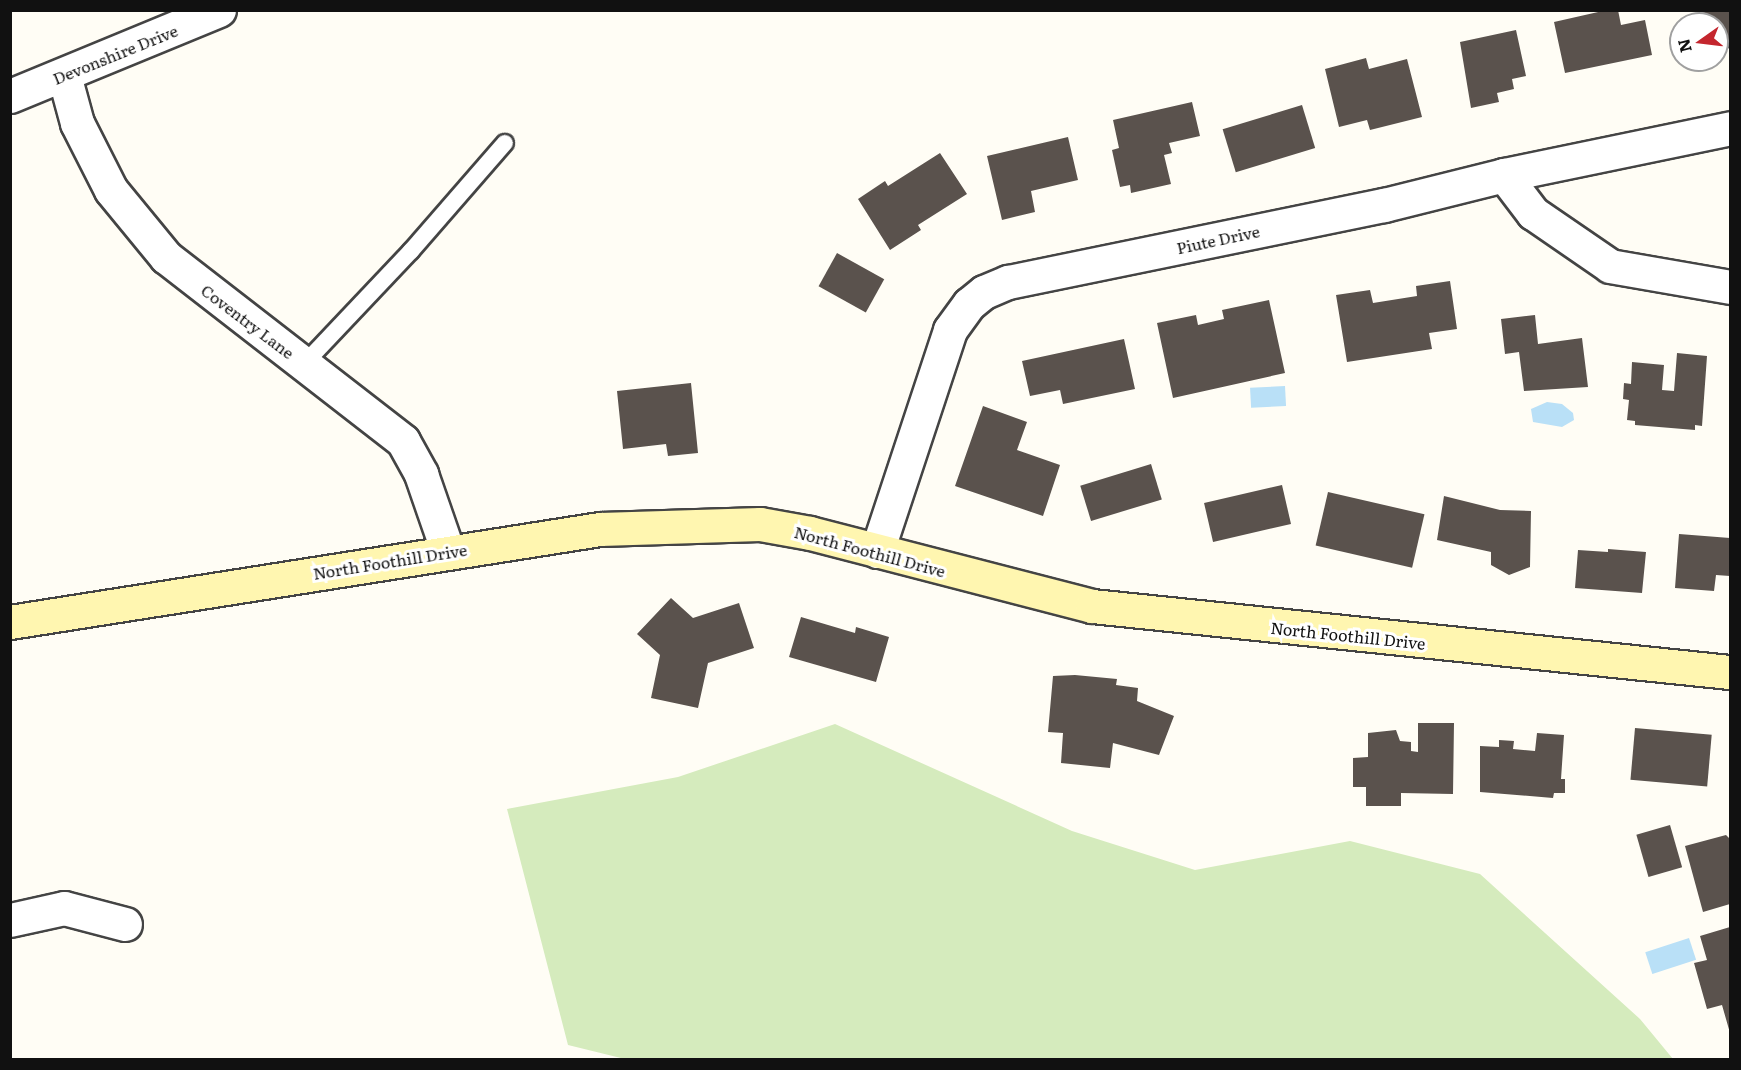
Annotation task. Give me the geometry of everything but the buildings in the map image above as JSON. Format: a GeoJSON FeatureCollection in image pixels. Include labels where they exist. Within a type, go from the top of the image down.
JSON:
{"type":"FeatureCollection","features":[{"type":"Feature","properties":{"kind":"street","name":"Devonshire Drive"},"geometry":{"type":"LineString","coordinates":[[10,96],[219,10]]}},
{"type":"Feature","properties":{"kind":"street","name":"Coventry Lane"},"geometry":{"type":"LineString","coordinates":[[64,75],[77,123],[111,190],[166,257],[403,441],[421,474],[448,552]]}},
{"type":"Feature","properties":{"kind":"street","name":"Piute Drive"},"geometry":{"type":"LineString","coordinates":[[877,551],[950,330],[969,304],[984,292],[1008,282],[1384,205],[1504,175],[1731,128]]}},
{"type":"Feature","properties":{"kind":"street"},"geometry":{"type":"LineString","coordinates":[[1504,175],[1533,213],[1610,266],[1731,287]]}},
{"type":"Feature","properties":{"kind":"street","name":"North Foothill Drive"},"geometry":{"type":"LineString","coordinates":[[10,622],[600,529],[760,524],[877,551],[1092,606],[1731,672]]}},
{"type":"Feature","properties":{"kind":"street"},"geometry":{"type":"LineString","coordinates":[[10,920],[64,908],[125,924]]}},
{"type":"Feature","properties":{"kind":"lane"},"geometry":{"type":"LineString","coordinates":[[305,363],[404,260],[505,143]]}},
{"type":"Feature","properties":{"kind":"green space"},"geometry":{"type":"Polygon","coordinates":[[[835,724],[1072,831],[1195,870],[1350,841],[1480,874],[1640,1019],[1673,1059],[629,1060],[568,1045],[507,809],[678,777],[835,724]]]}},
{"type":"Feature","properties":{"kind":"water"},"geometry":{"type":"Polygon","coordinates":[[[1285,386],[1286,406],[1251,408],[1250,388],[1285,386]]]}},
{"type":"Feature","properties":{"kind":"water"},"geometry":{"type":"Polygon","coordinates":[[[1547,402],[1562,404],[1573,413],[1574,420],[1562,427],[1533,422],[1531,409],[1547,402]]]}},
{"type":"Feature","properties":{"kind":"water"},"geometry":{"type":"Polygon","coordinates":[[[1689,938],[1696,960],[1652,974],[1645,952],[1689,938]]]}}]}
